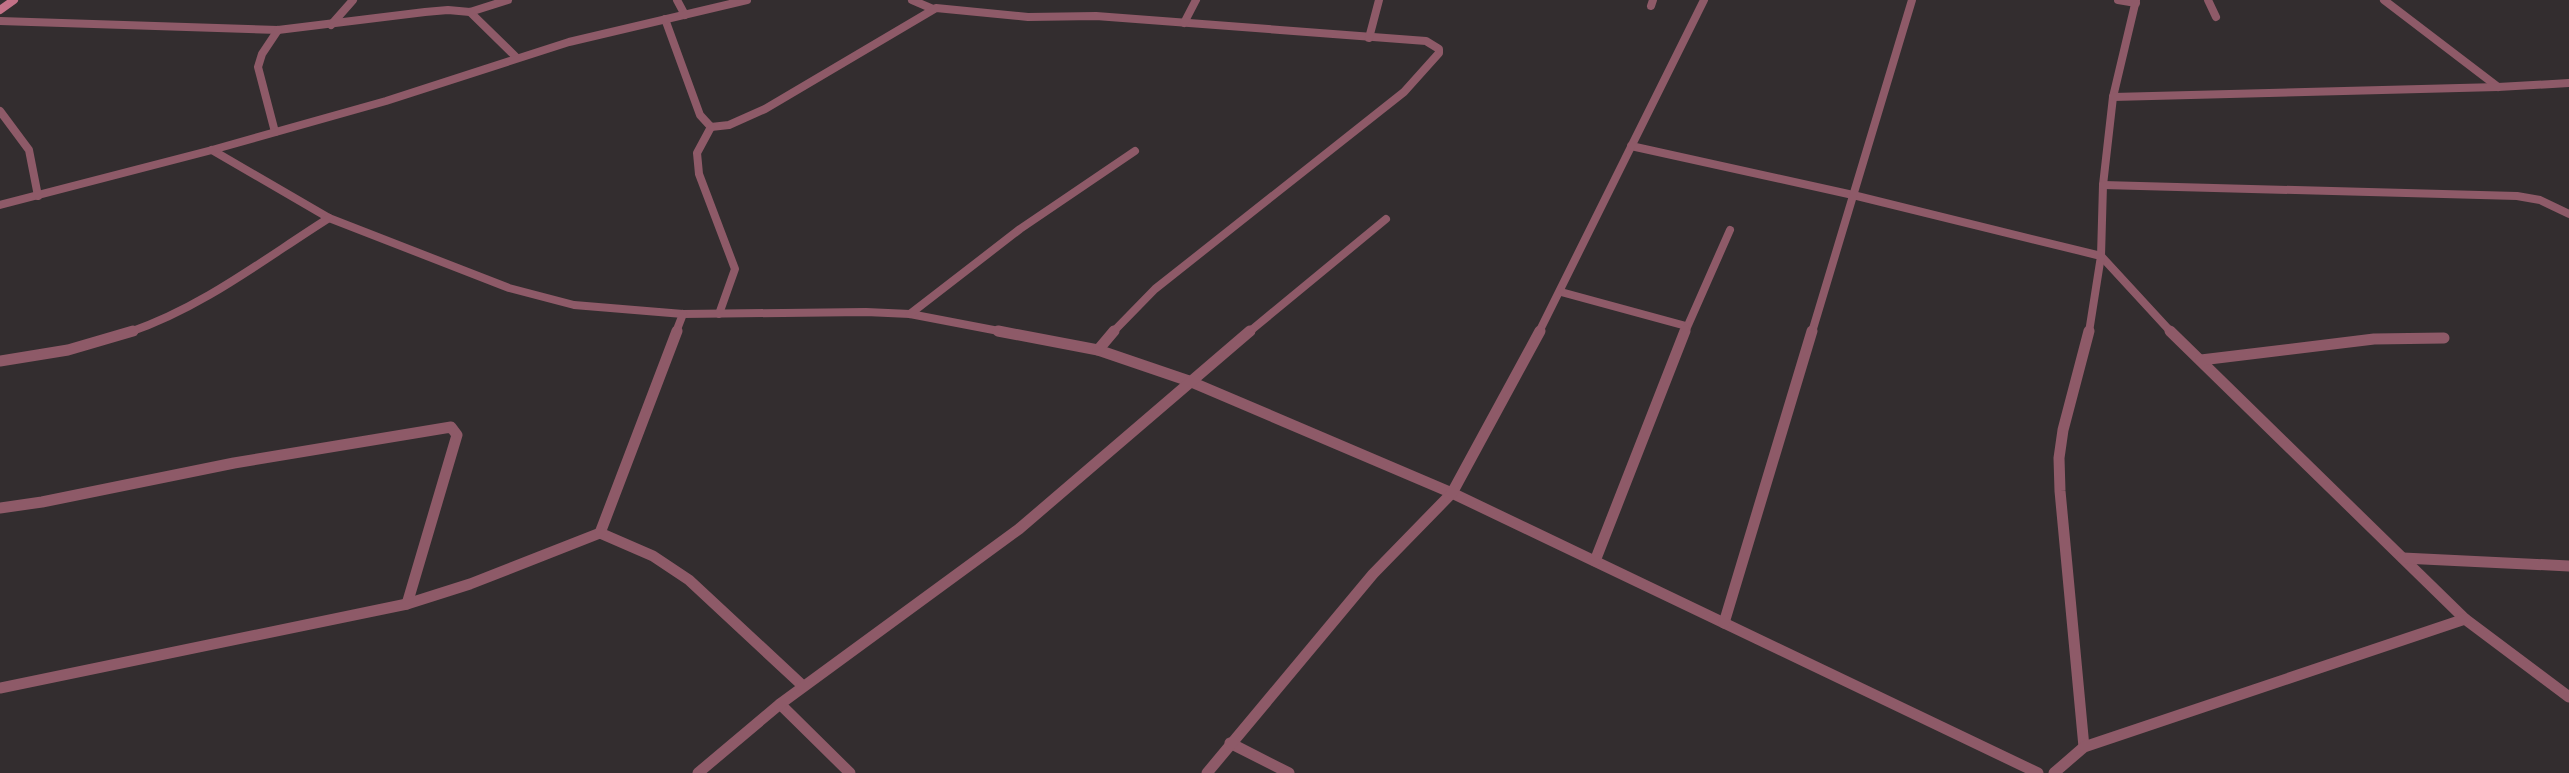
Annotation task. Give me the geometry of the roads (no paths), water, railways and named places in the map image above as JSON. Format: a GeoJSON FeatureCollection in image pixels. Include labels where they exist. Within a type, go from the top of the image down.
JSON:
{"type":"FeatureCollection","features":[{"type":"Feature","properties":{"kind":"street"},"geometry":{"type":"LineString","coordinates":[[0,10],[14,0]]}},
{"type":"Feature","properties":{"kind":"street"},"geometry":{"type":"LineString","coordinates":[[331,25],[353,0]]}},
{"type":"Feature","properties":{"kind":"street"},"geometry":{"type":"LineString","coordinates":[[0,21],[278,30],[425,12],[448,10],[470,12],[508,0]]}},
{"type":"Feature","properties":{"kind":"street"},"geometry":{"type":"LineString","coordinates":[[677,0],[685,15]]}},
{"type":"Feature","properties":{"kind":"street"},"geometry":{"type":"LineString","coordinates":[[0,205],[212,150],[386,101],[516,57],[666,18],[746,0]]}},
{"type":"Feature","properties":{"kind":"street"},"geometry":{"type":"LineString","coordinates":[[912,0],[933,9]]}},
{"type":"Feature","properties":{"kind":"street"},"geometry":{"type":"LineString","coordinates":[[1184,23],[1196,0]]}},
{"type":"Feature","properties":{"kind":"street"},"geometry":{"type":"LineString","coordinates":[[1369,38],[1379,0]]}},
{"type":"Feature","properties":{"kind":"street"},"geometry":{"type":"LineString","coordinates":[[1207,773],[1230,743],[1373,574],[1452,493],[1561,292],[1704,0]]}},
{"type":"Feature","properties":{"kind":"street"},"geometry":{"type":"LineString","coordinates":[[1724,623],[1912,0]]}},
{"type":"Feature","properties":{"kind":"street"},"geometry":{"type":"LineString","coordinates":[[2084,747],[2059,458],[2063,430],[2086,350],[2101,256],[2103,185],[2113,97],[2136,2],[2118,0]]}},
{"type":"Feature","properties":{"kind":"street"},"geometry":{"type":"LineString","coordinates":[[2208,0],[2216,17]]}},
{"type":"Feature","properties":{"kind":"street"},"geometry":{"type":"LineString","coordinates":[[2384,0],[2498,87]]}},
{"type":"Feature","properties":{"kind":"street"},"geometry":{"type":"LineString","coordinates":[[711,127],[729,125],[765,110],[933,9],[939,8],[1028,18],[1096,16],[1426,41],[1439,48],[1439,53],[1404,92],[1155,290],[1116,328],[1098,350]]}},
{"type":"Feature","properties":{"kind":"street"},"geometry":{"type":"LineString","coordinates":[[470,12],[516,57]]}},
{"type":"Feature","properties":{"kind":"street"},"geometry":{"type":"LineString","coordinates":[[666,18],[700,115],[711,127]]}},
{"type":"Feature","properties":{"kind":"street"},"geometry":{"type":"LineString","coordinates":[[275,132],[258,67],[262,54],[278,30]]}},
{"type":"Feature","properties":{"kind":"street"},"geometry":{"type":"LineString","coordinates":[[2113,97],[2498,87],[2569,83]]}},
{"type":"Feature","properties":{"kind":"street"},"geometry":{"type":"LineString","coordinates":[[0,111],[29,150],[38,196]]}},
{"type":"Feature","properties":{"kind":"street"},"geometry":{"type":"LineString","coordinates":[[711,127],[697,153],[699,174],[730,251],[735,269],[719,314]]}},
{"type":"Feature","properties":{"kind":"street"},"geometry":{"type":"LineString","coordinates":[[1631,146],[1853,195],[2101,256],[2157,318],[2465,619],[2569,697]]}},
{"type":"Feature","properties":{"kind":"street"},"geometry":{"type":"LineString","coordinates":[[212,150],[329,218],[518,291],[574,305],[683,314],[866,312],[910,314],[1098,350],[1189,381],[1452,493],[2038,773]]}},
{"type":"Feature","properties":{"kind":"street"},"geometry":{"type":"LineString","coordinates":[[910,314],[958,274],[1026,223],[1135,151]]}},
{"type":"Feature","properties":{"kind":"street"},"geometry":{"type":"LineString","coordinates":[[2103,185],[2517,196],[2540,200],[2569,214]]}},
{"type":"Feature","properties":{"kind":"street"},"geometry":{"type":"LineString","coordinates":[[0,361],[34,358],[83,347],[176,313],[329,218]]}},
{"type":"Feature","properties":{"kind":"street"},"geometry":{"type":"LineString","coordinates":[[698,773],[803,686],[1019,529],[1080,478],[1189,381],[1386,219]]}},
{"type":"Feature","properties":{"kind":"street"},"geometry":{"type":"LineString","coordinates":[[1595,561],[1641,434],[1686,326],[1730,230]]}},
{"type":"Feature","properties":{"kind":"street"},"geometry":{"type":"LineString","coordinates":[[1561,292],[1686,326]]}},
{"type":"Feature","properties":{"kind":"street"},"geometry":{"type":"LineString","coordinates":[[600,533],[683,314]]}},
{"type":"Feature","properties":{"kind":"street"},"geometry":{"type":"LineString","coordinates":[[2201,360],[2374,339],[2444,338]]}},
{"type":"Feature","properties":{"kind":"street"},"geometry":{"type":"LineString","coordinates":[[0,508],[42,502],[234,463],[451,427],[457,435],[407,604]]}},
{"type":"Feature","properties":{"kind":"street"},"geometry":{"type":"LineString","coordinates":[[0,688],[407,604],[470,584],[600,533],[653,556],[689,580],[803,686]]}},
{"type":"Feature","properties":{"kind":"street"},"geometry":{"type":"LineString","coordinates":[[2403,558],[2569,566]]}},
{"type":"Feature","properties":{"kind":"street"},"geometry":{"type":"LineString","coordinates":[[2054,773],[2064,762],[2084,747],[2465,619]]}},
{"type":"Feature","properties":{"kind":"street"},"geometry":{"type":"LineString","coordinates":[[780,704],[850,773]]}},
{"type":"Feature","properties":{"kind":"street"},"geometry":{"type":"LineString","coordinates":[[1230,743],[1289,773]]}}]}
